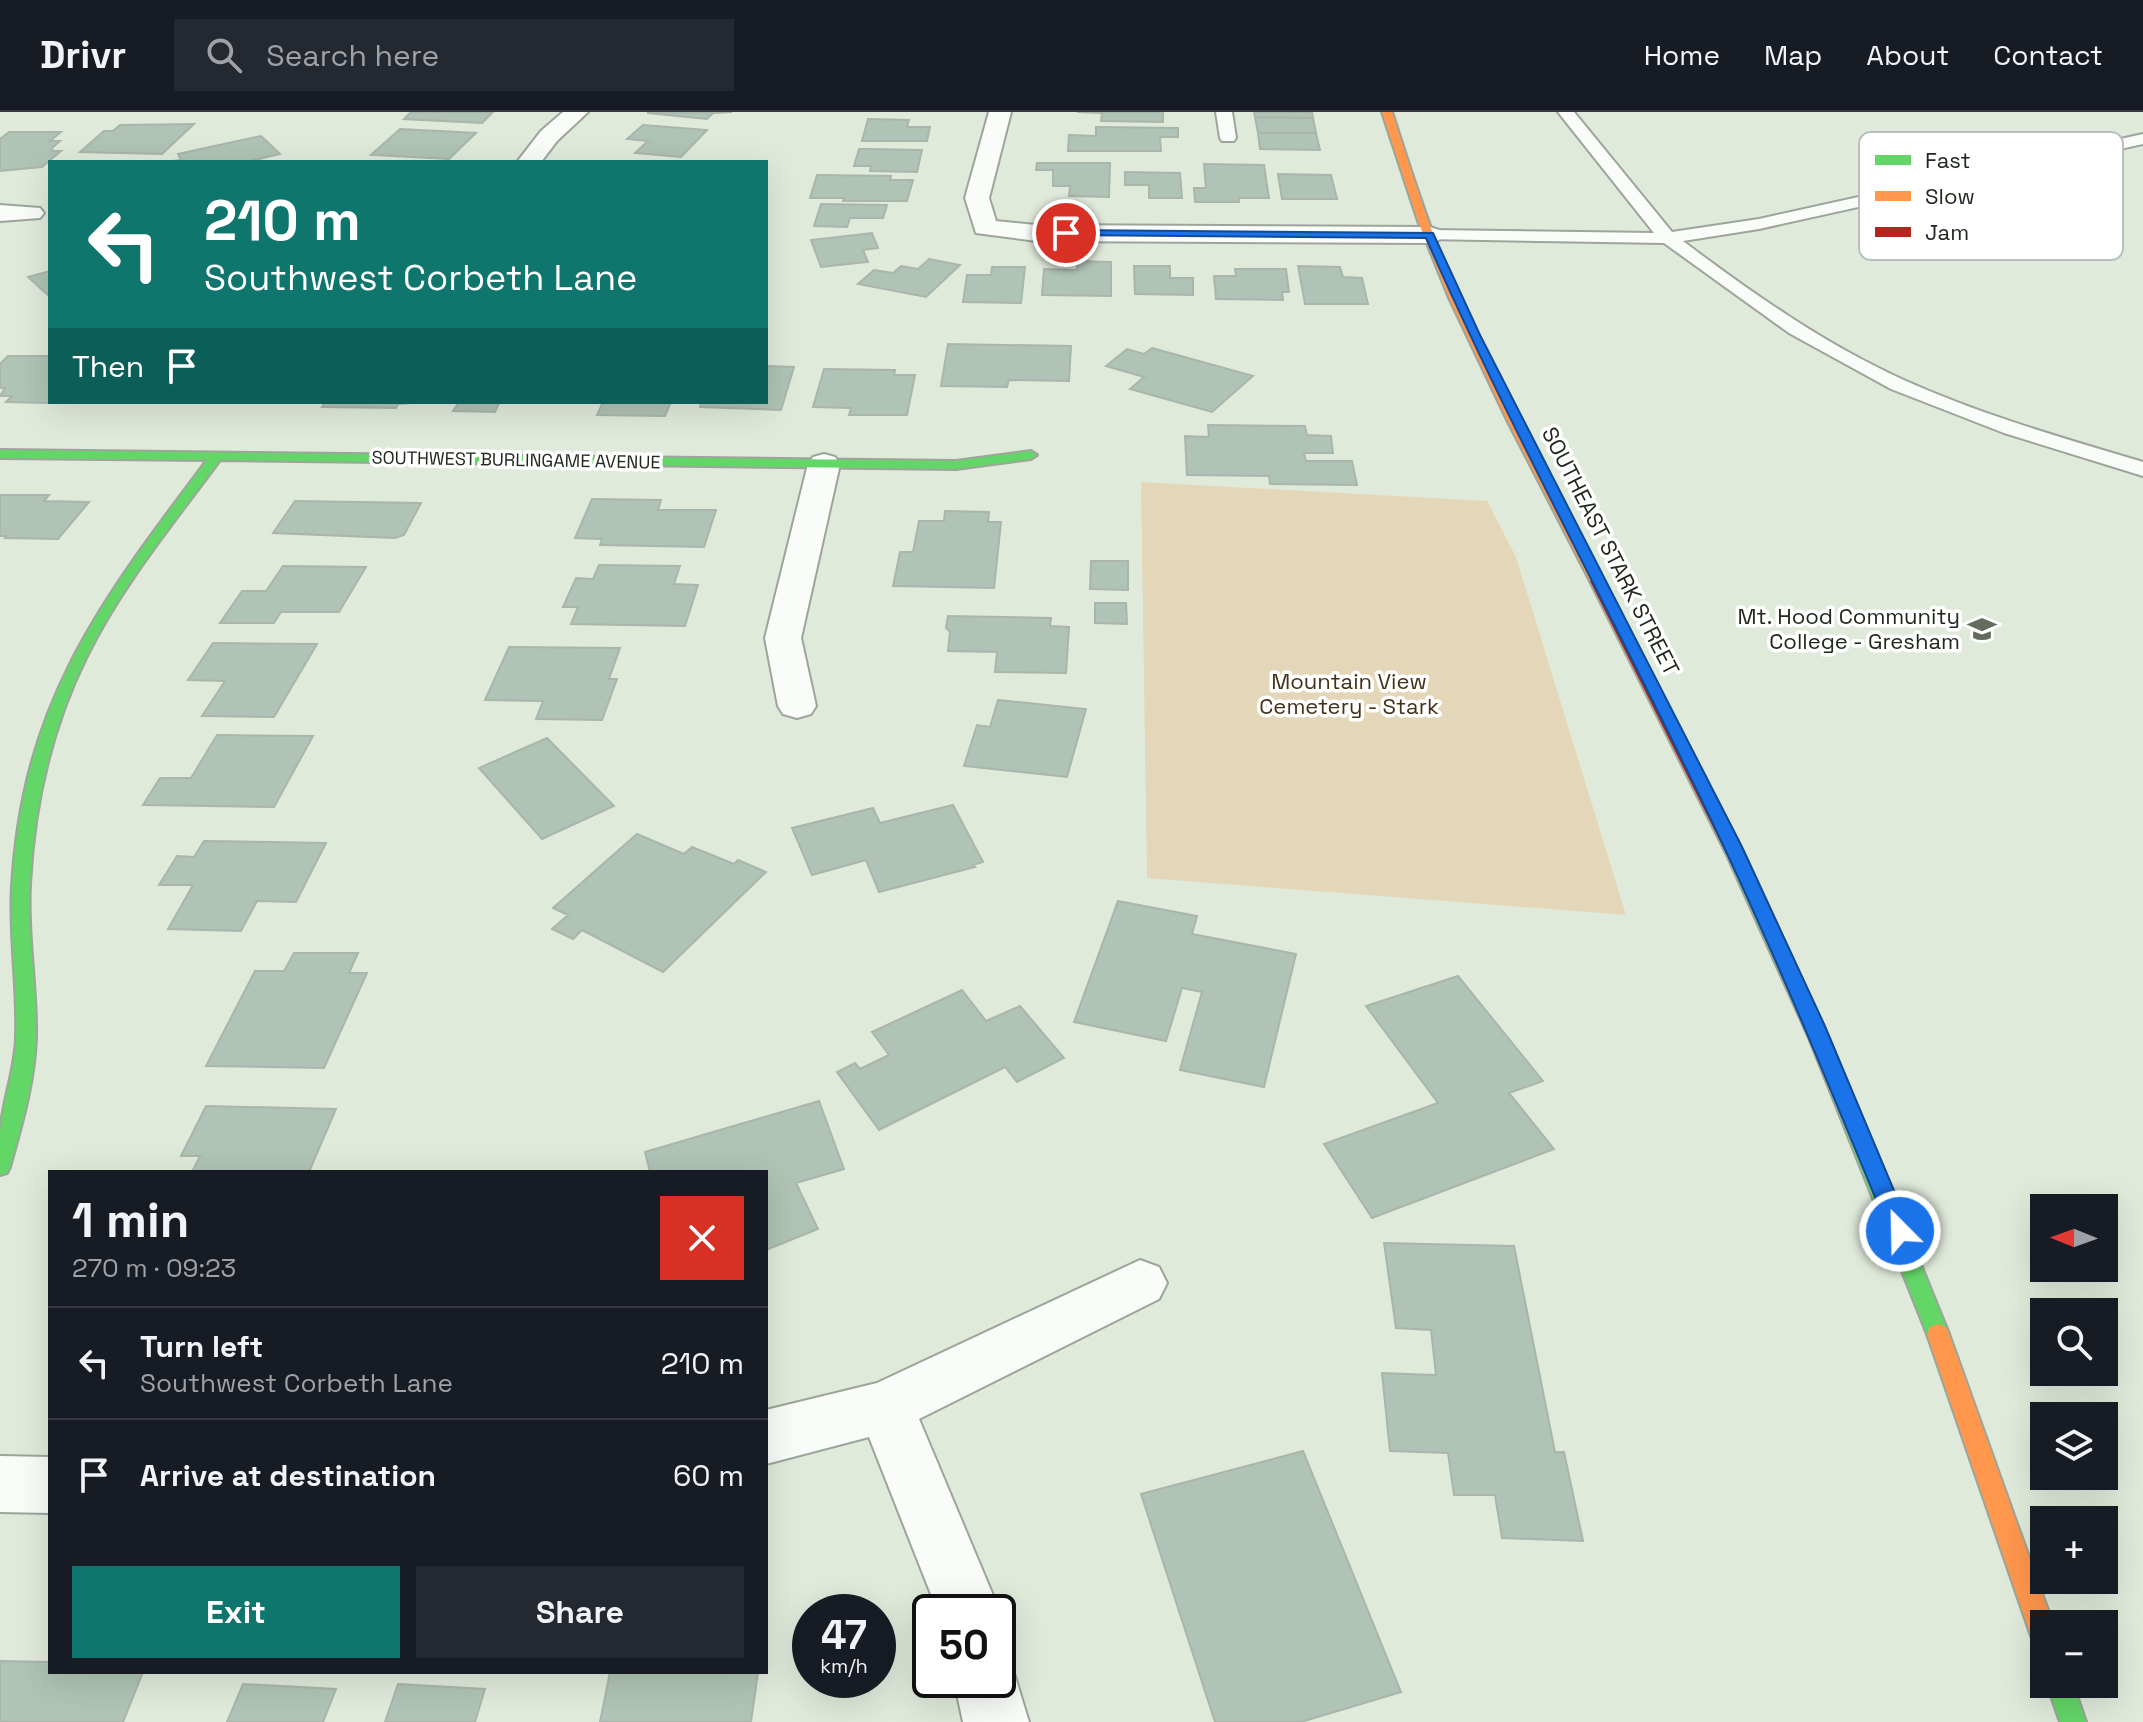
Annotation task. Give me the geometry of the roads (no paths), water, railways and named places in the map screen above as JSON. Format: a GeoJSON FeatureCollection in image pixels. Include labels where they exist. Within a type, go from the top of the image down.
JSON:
{"type":"FeatureCollection","features":[{"type":"Feature","properties":{"kind":"main road","name":"SOUTHEAST STARK STREET"},"geometry":{"type":"LineString","coordinates":[[1387,112],[1430,235],[1474,335],[1725,832],[1814,1024],[1900,1231],[1983,1454],[2035,1610]]}},
{"type":"Feature","properties":{"kind":"main road","name":"SOUTHWEST BURLINGAME AVENUE"},"geometry":{"type":"LineString","coordinates":[[0,454],[956,465],[1031,455]]}},
{"type":"Feature","properties":{"kind":"main road"},"geometry":{"type":"LineString","coordinates":[[0,1167],[12,1127],[26,1039],[21,887],[31,797],[49,727],[78,657],[105,611],[217,456]]}},
{"type":"Feature","properties":{"kind":"main road"},"geometry":{"type":"LineString","coordinates":[[2065,1698],[2073,1722]]}},
{"type":"Feature","properties":{"kind":"street"},"geometry":{"type":"LineString","coordinates":[[531,160],[549,136],[577,112]]}},
{"type":"Feature","properties":{"kind":"street"},"geometry":{"type":"LineString","coordinates":[[1000,112],[977,198],[985,228],[1036,233],[1430,235]]}},
{"type":"Feature","properties":{"kind":"street"},"geometry":{"type":"LineString","coordinates":[[0,213],[31,213]]}},
{"type":"Feature","properties":{"kind":"street"},"geometry":{"type":"LineString","coordinates":[[797,706],[783,638],[824,464]]}},
{"type":"Feature","properties":{"kind":"street"},"geometry":{"type":"LineString","coordinates":[[768,1436],[885,1407],[1140,1283]]}},
{"type":"Feature","properties":{"kind":"street"},"geometry":{"type":"LineString","coordinates":[[885,1407],[962,1594]]}},
{"type":"Feature","properties":{"kind":"street"},"geometry":{"type":"LineString","coordinates":[[0,1484],[48,1485]]}},
{"type":"Feature","properties":{"kind":"street"},"geometry":{"type":"LineString","coordinates":[[990,1698],[996,1722]]}},
{"type":"Feature","properties":{"kind":"lane"},"geometry":{"type":"LineString","coordinates":[[1224,112],[1228,138]]}},
{"type":"Feature","properties":{"kind":"lane"},"geometry":{"type":"LineString","coordinates":[[1566,112],[1668,238],[1736,291],[1828,349],[1932,400],[2056,444],[2143,469]]}},
{"type":"Feature","properties":{"kind":"lane"},"geometry":{"type":"LineString","coordinates":[[2123,143],[2143,139]]}},
{"type":"Feature","properties":{"kind":"lane"},"geometry":{"type":"LineString","coordinates":[[1430,235],[1668,238],[1759,224],[1859,202]]}},
{"type":"Feature","properties":{"kind":"place","name":"Mt. Hood Community College - Gresham"},"geometry":{"type":"Point","coordinates":[1982,629]}},
{"type":"Feature","properties":{"kind":"park label","name":"Mountain View Cemetery - Stark"},"geometry":{"type":"Point","coordinates":[1349,694]}}]}
